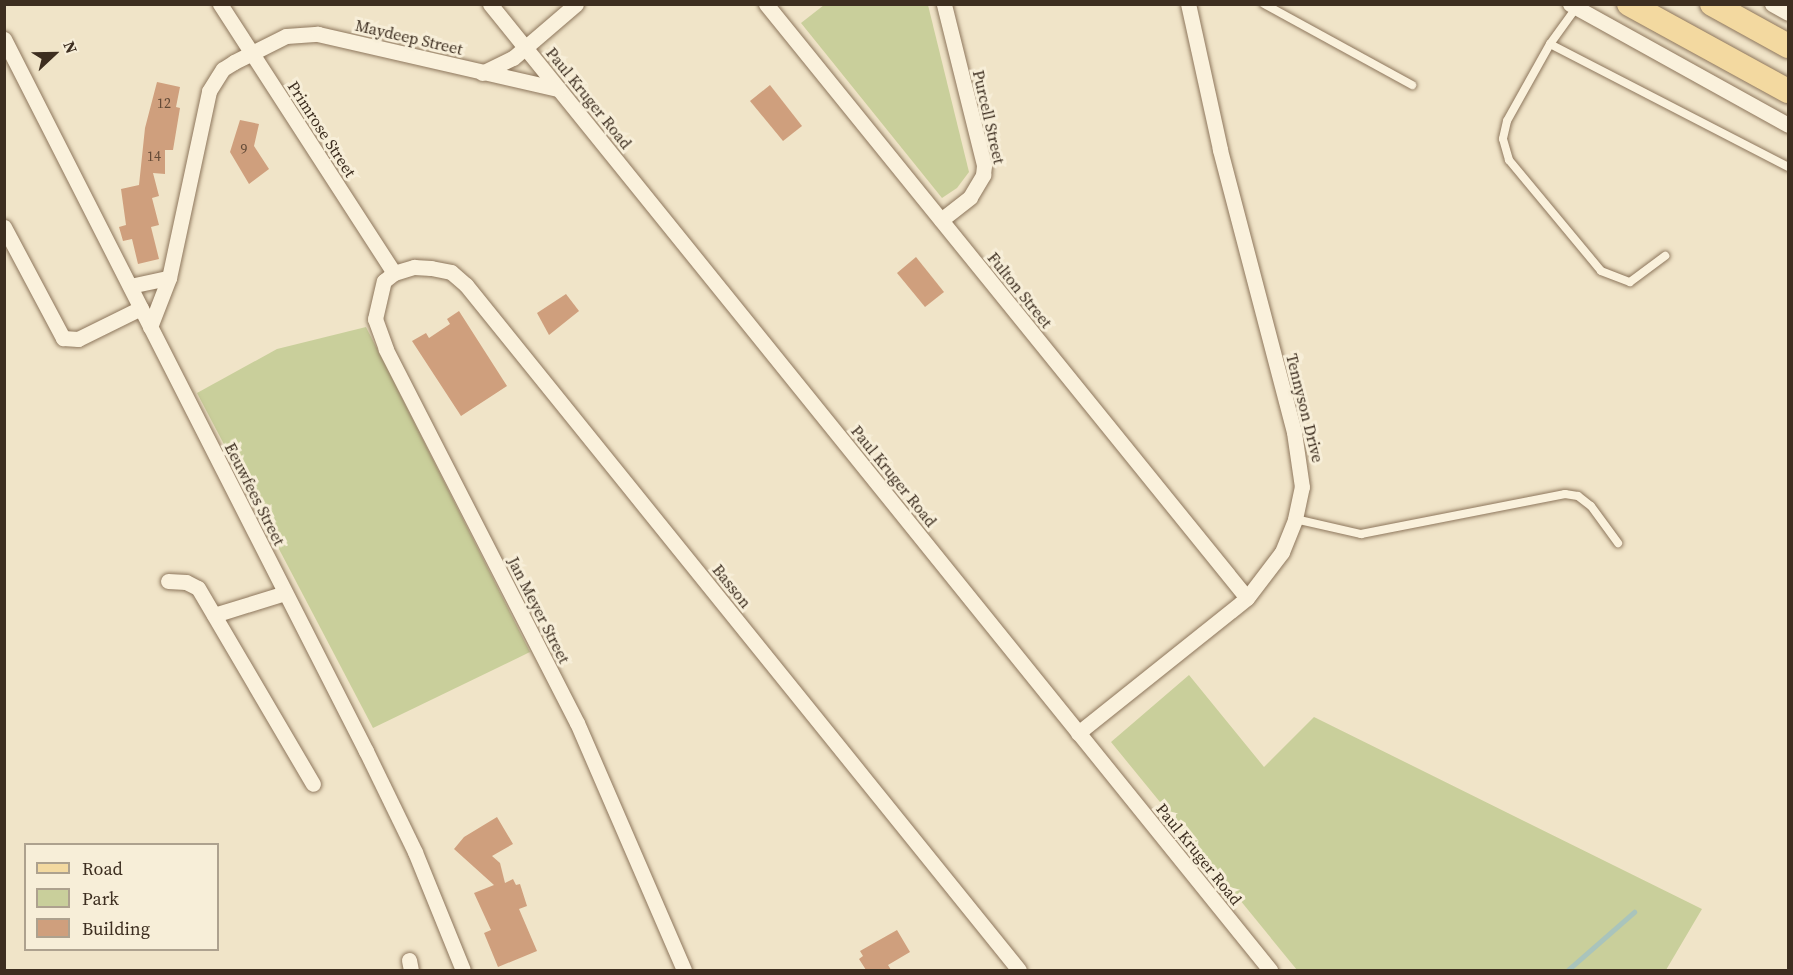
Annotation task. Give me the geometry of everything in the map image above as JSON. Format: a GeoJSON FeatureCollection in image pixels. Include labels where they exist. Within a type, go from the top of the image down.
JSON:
{"type":"FeatureCollection","features":[{"type":"Feature","properties":{"kind":"main road"},"geometry":{"type":"LineString","coordinates":[[1629,4],[1788,91]]}},
{"type":"Feature","properties":{"kind":"main road"},"geometry":{"type":"LineString","coordinates":[[1712,4],[1788,46]]}},
{"type":"Feature","properties":{"kind":"street","name":"Primrose Street"},"geometry":{"type":"LineString","coordinates":[[220,4],[394,273]]}},
{"type":"Feature","properties":{"kind":"street","name":"Paul Kruger Road"},"geometry":{"type":"LineString","coordinates":[[490,4],[1270,970]]}},
{"type":"Feature","properties":{"kind":"street"},"geometry":{"type":"LineString","coordinates":[[482,73],[513,58],[576,4]]}},
{"type":"Feature","properties":{"kind":"street","name":"Fulton Street"},"geometry":{"type":"LineString","coordinates":[[766,4],[1247,598]]}},
{"type":"Feature","properties":{"kind":"street","name":"Purcell Street"},"geometry":{"type":"LineString","coordinates":[[941,220],[970,197],[984,175],[944,4]]}},
{"type":"Feature","properties":{"kind":"street","name":"Tennyson Drive"},"geometry":{"type":"LineString","coordinates":[[1078,733],[1247,598],[1271,569],[1296,519],[1302,487],[1300,460],[1196,50],[1188,4]]}},
{"type":"Feature","properties":{"kind":"street"},"geometry":{"type":"LineString","coordinates":[[1772,4],[1788,14]]}},
{"type":"Feature","properties":{"kind":"street"},"geometry":{"type":"LineString","coordinates":[[1573,6],[1788,125]]}},
{"type":"Feature","properties":{"kind":"street","name":"Maydeep Street"},"geometry":{"type":"LineString","coordinates":[[150,327],[169,278],[209,92],[223,69],[251,52],[286,36],[318,34],[558,89]]}},
{"type":"Feature","properties":{"kind":"street","name":"Eeuwfees Street"},"geometry":{"type":"LineString","coordinates":[[4,39],[416,852],[463,970]]}},
{"type":"Feature","properties":{"kind":"street"},"geometry":{"type":"LineString","coordinates":[[6,234],[63,338],[78,339],[141,308]]}},
{"type":"Feature","properties":{"kind":"street","name":"Basson"},"geometry":{"type":"LineString","coordinates":[[394,273],[431,267],[450,272],[466,285],[1019,970]]}},
{"type":"Feature","properties":{"kind":"street","name":"Jan Meyer Street"},"geometry":{"type":"LineString","coordinates":[[394,273],[384,281],[375,318],[386,349],[577,723],[684,970]]}},
{"type":"Feature","properties":{"kind":"street"},"geometry":{"type":"LineString","coordinates":[[130,286],[169,278]]}},
{"type":"Feature","properties":{"kind":"street"},"geometry":{"type":"LineString","coordinates":[[168,580],[192,584],[214,615],[313,784]]}},
{"type":"Feature","properties":{"kind":"street"},"geometry":{"type":"LineString","coordinates":[[214,615],[285,593]]}},
{"type":"Feature","properties":{"kind":"lane"},"geometry":{"type":"LineString","coordinates":[[1264,4],[1412,85]]}},
{"type":"Feature","properties":{"kind":"lane"},"geometry":{"type":"LineString","coordinates":[[1573,6],[1507,121],[1503,139],[1509,160],[1601,271],[1630,282],[1665,256]]}},
{"type":"Feature","properties":{"kind":"lane"},"geometry":{"type":"LineString","coordinates":[[1550,44],[1788,168]]}},
{"type":"Feature","properties":{"kind":"lane"},"geometry":{"type":"LineString","coordinates":[[1296,519],[1361,534],[1565,494],[1578,496],[1591,506],[1617,543]]}},
{"type":"Feature","properties":{"kind":"green space"},"geometry":{"type":"Polygon","coordinates":[[[824,5],[928,5],[969,172],[957,188],[942,198],[801,23],[824,5]]]}},
{"type":"Feature","properties":{"kind":"green space"},"geometry":{"type":"Polygon","coordinates":[[[366,327],[530,652],[373,728],[197,393],[277,349],[366,327]]]}},
{"type":"Feature","properties":{"kind":"green space"},"geometry":{"type":"Polygon","coordinates":[[[1189,675],[1264,767],[1314,717],[1702,909],[1666,970],[1297,970],[1111,742],[1189,675]]]}},
{"type":"Feature","properties":{"kind":"building"},"geometry":{"type":"Polygon","coordinates":[[[157,82],[180,87],[176,107],[180,108],[173,150],[165,150],[165,174],[153,173],[159,196],[152,198],[159,225],[151,227],[159,259],[138,264],[132,239],[123,241],[119,227],[126,225],[121,189],[139,185],[145,128],[157,82]]]}},
{"type":"Feature","properties":{"kind":"building"},"geometry":{"type":"Polygon","coordinates":[[[770,85],[802,126],[783,141],[750,101],[770,85]]]}},
{"type":"Feature","properties":{"kind":"building"},"geometry":{"type":"Polygon","coordinates":[[[240,120],[259,124],[254,146],[269,169],[249,184],[230,152],[240,120]]]}},
{"type":"Feature","properties":{"kind":"building"},"geometry":{"type":"Polygon","coordinates":[[[916,257],[944,292],[925,307],[897,273],[916,257]]]}},
{"type":"Feature","properties":{"kind":"building"},"geometry":{"type":"Polygon","coordinates":[[[566,294],[579,311],[549,335],[537,313],[566,294]]]}},
{"type":"Feature","properties":{"kind":"building"},"geometry":{"type":"Polygon","coordinates":[[[459,311],[507,386],[461,416],[412,341],[426,333],[429,338],[450,324],[447,319],[459,311]]]}},
{"type":"Feature","properties":{"kind":"building"},"geometry":{"type":"Polygon","coordinates":[[[497,817],[513,844],[492,856],[500,863],[505,883],[513,879],[516,885],[520,884],[527,906],[519,909],[537,951],[498,967],[484,933],[491,930],[474,893],[494,885],[454,849],[464,837],[497,817]]]}},
{"type":"Feature","properties":{"kind":"building"},"geometry":{"type":"Polygon","coordinates":[[[897,930],[910,952],[888,965],[891,970],[866,970],[859,959],[863,956],[860,951],[897,930]]]}},
{"type":"Feature","properties":{"kind":"waterway"},"geometry":{"type":"LineString","coordinates":[[1568,970],[1634,912]]}}]}
